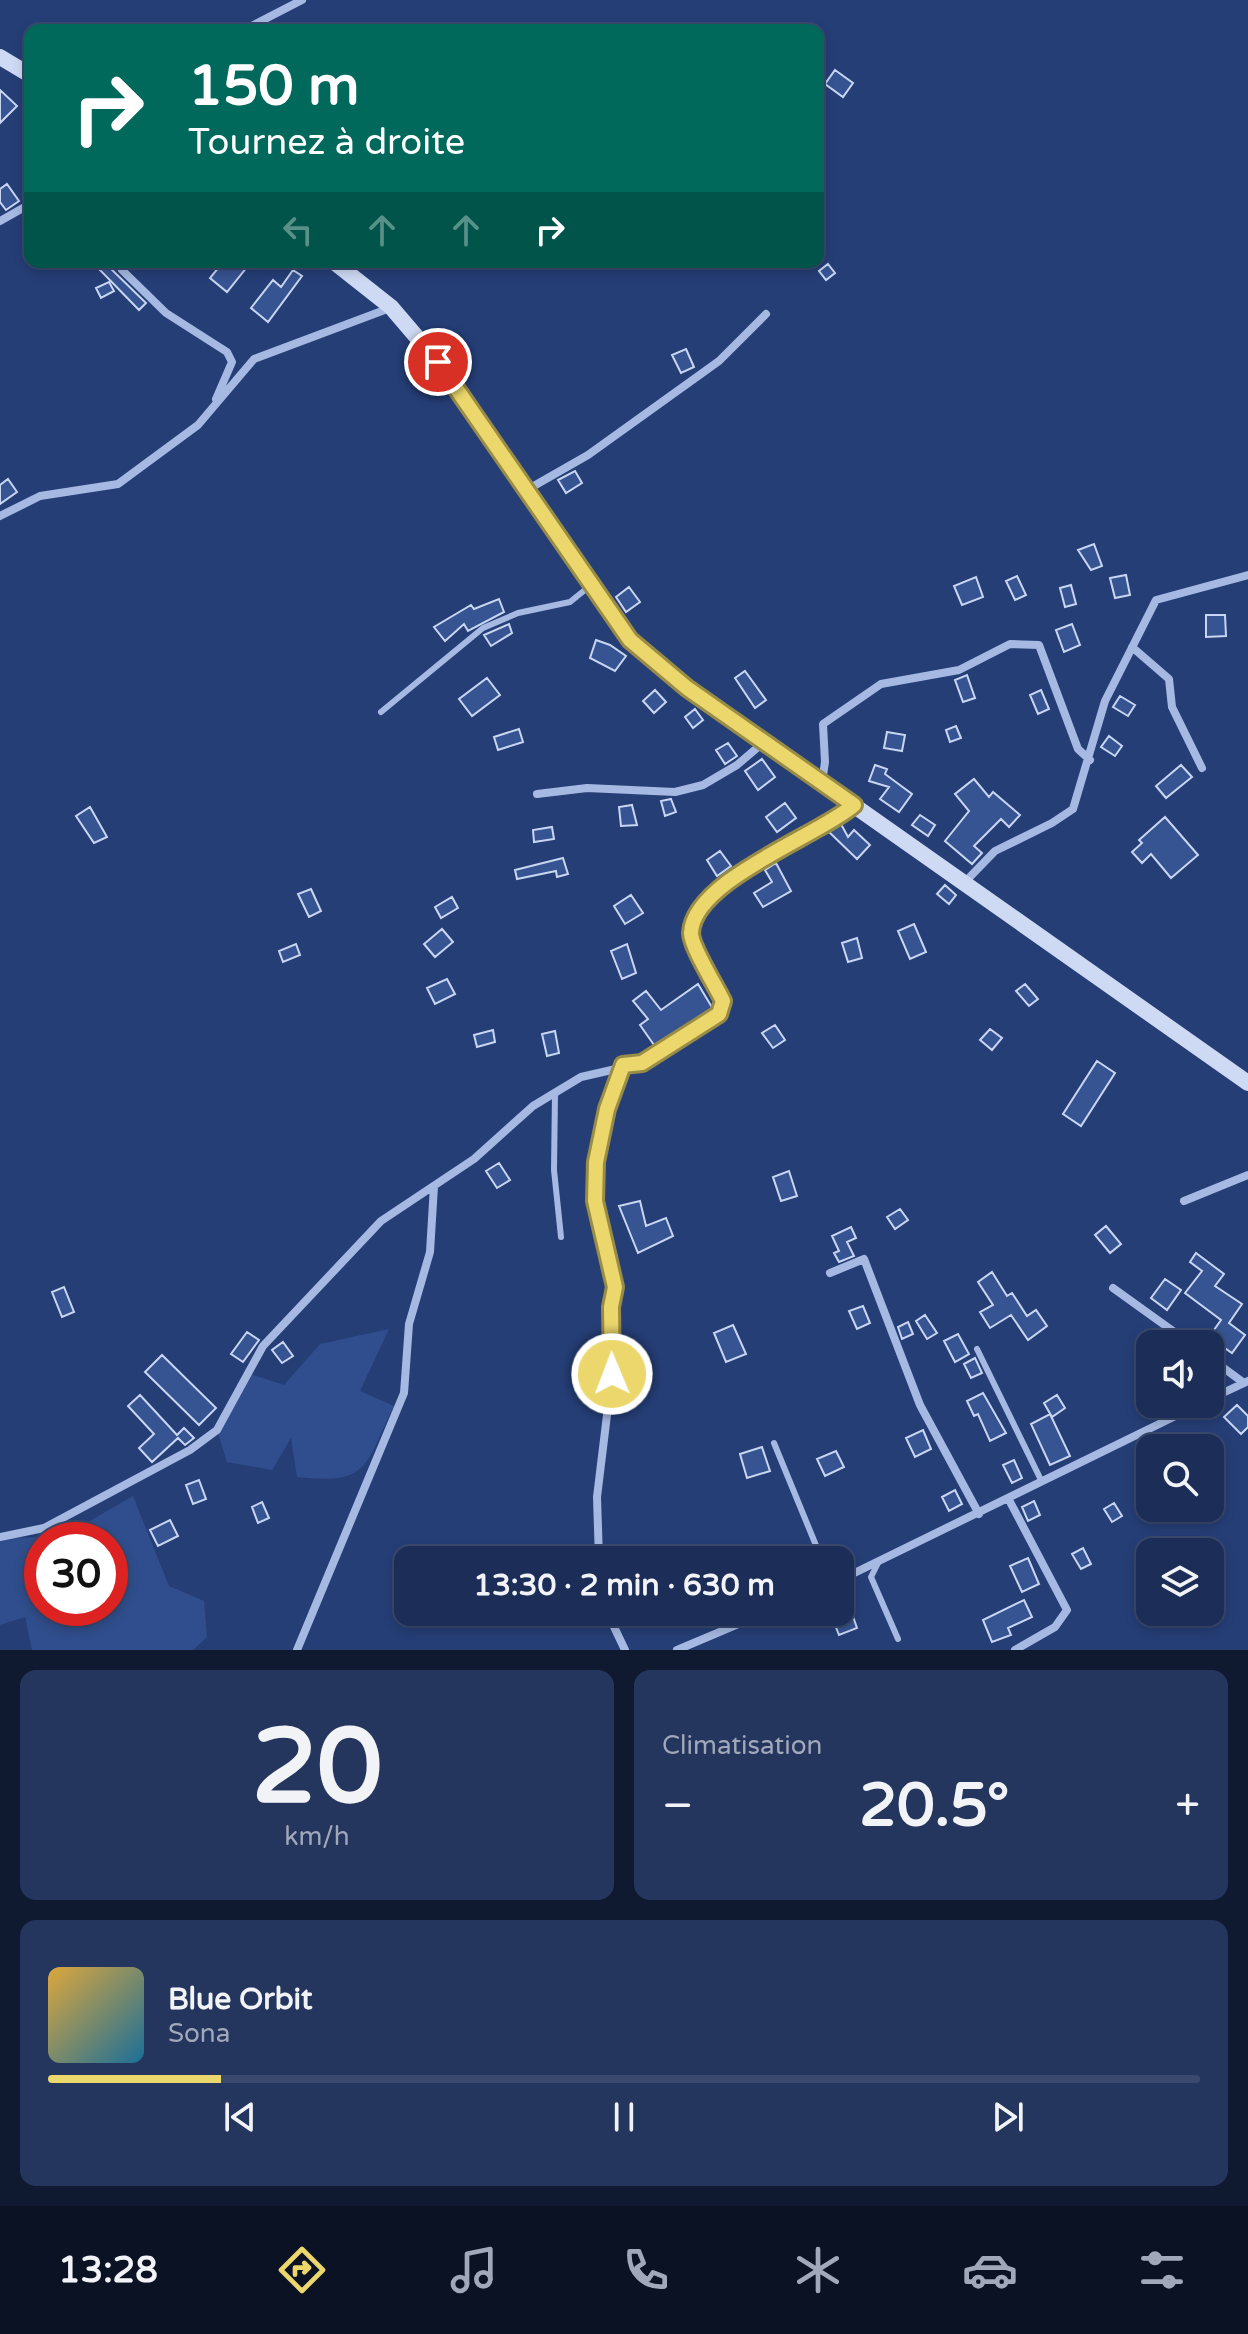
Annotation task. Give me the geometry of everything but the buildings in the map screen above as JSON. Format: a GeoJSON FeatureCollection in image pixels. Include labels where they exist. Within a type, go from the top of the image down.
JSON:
{"type":"FeatureCollection","features":[{"type":"Feature","properties":{"kind":"main road"},"geometry":{"type":"LineString","coordinates":[[0,57],[24,71]]}},
{"type":"Feature","properties":{"kind":"main road"},"geometry":{"type":"LineString","coordinates":[[342,268],[391,307],[438,362],[630,640],[687,688],[1248,1083]]}},
{"type":"Feature","properties":{"kind":"street"},"geometry":{"type":"LineString","coordinates":[[256,24],[302,0]]}},
{"type":"Feature","properties":{"kind":"street"},"geometry":{"type":"LineString","coordinates":[[0,221],[24,207]]}},
{"type":"Feature","properties":{"kind":"street"},"geometry":{"type":"LineString","coordinates":[[122,270],[166,313],[227,352],[232,362],[213,407]]}},
{"type":"Feature","properties":{"kind":"street"},"geometry":{"type":"LineString","coordinates":[[0,516],[40,496],[118,484],[198,425],[254,359],[391,307]]}},
{"type":"Feature","properties":{"kind":"street"},"geometry":{"type":"LineString","coordinates":[[525,491],[588,455],[719,361],[766,314]]}},
{"type":"Feature","properties":{"kind":"street"},"geometry":{"type":"LineString","coordinates":[[964,883],[995,851],[1073,809],[1105,701],[1156,600],[1248,575]]}},
{"type":"Feature","properties":{"kind":"street"},"geometry":{"type":"LineString","coordinates":[[822,783],[825,762],[823,724],[881,684],[959,670],[1010,644],[1039,645],[1078,749],[1090,760]]}},
{"type":"Feature","properties":{"kind":"street"},"geometry":{"type":"LineString","coordinates":[[1132,647],[1169,679],[1172,707],[1202,768]]}},
{"type":"Feature","properties":{"kind":"street"},"geometry":{"type":"LineString","coordinates":[[537,794],[587,788],[675,792],[703,785],[737,765],[764,742]]}},
{"type":"Feature","properties":{"kind":"street"},"geometry":{"type":"LineString","coordinates":[[0,1537],[44,1528],[190,1450],[217,1430],[263,1346],[381,1221],[474,1159],[533,1106],[581,1077],[642,1063],[719,1014],[723,1001],[691,936],[693,924],[710,899],[785,844],[841,817],[854,805]]}},
{"type":"Feature","properties":{"kind":"street"},"geometry":{"type":"LineString","coordinates":[[599,1546],[597,1497],[612,1374],[611,1307],[615,1287],[595,1201],[596,1162],[607,1109],[623,1065]]}},
{"type":"Feature","properties":{"kind":"street"},"geometry":{"type":"LineString","coordinates":[[1184,1201],[1248,1175]]}},
{"type":"Feature","properties":{"kind":"street"},"geometry":{"type":"LineString","coordinates":[[297,1650],[404,1393],[409,1324],[430,1252],[434,1186]]}},
{"type":"Feature","properties":{"kind":"street"},"geometry":{"type":"LineString","coordinates":[[830,1273],[864,1259],[920,1405],[979,1514]]}},
{"type":"Feature","properties":{"kind":"street"},"geometry":{"type":"LineString","coordinates":[[1113,1288],[1172,1330]]}},
{"type":"Feature","properties":{"kind":"street"},"geometry":{"type":"LineString","coordinates":[[1224,1367],[1246,1382]]}},
{"type":"Feature","properties":{"kind":"street"},"geometry":{"type":"LineString","coordinates":[[1224,1392],[1246,1382]]}},
{"type":"Feature","properties":{"kind":"street"},"geometry":{"type":"LineString","coordinates":[[854,1573],[1172,1418]]}},
{"type":"Feature","properties":{"kind":"street"},"geometry":{"type":"LineString","coordinates":[[1008,1498],[1067,1610],[1055,1627],[1015,1650]]}},
{"type":"Feature","properties":{"kind":"street"},"geometry":{"type":"LineString","coordinates":[[614,1626],[625,1650]]}},
{"type":"Feature","properties":{"kind":"street"},"geometry":{"type":"LineString","coordinates":[[677,1650],[734,1626]]}},
{"type":"Feature","properties":{"kind":"lane"},"geometry":{"type":"LineString","coordinates":[[381,712],[483,628],[518,613],[570,602],[591,585]]}},
{"type":"Feature","properties":{"kind":"lane"},"geometry":{"type":"LineString","coordinates":[[555,1093],[554,1170],[561,1237]]}},
{"type":"Feature","properties":{"kind":"lane"},"geometry":{"type":"LineString","coordinates":[[977,1349],[1042,1482]]}},
{"type":"Feature","properties":{"kind":"lane"},"geometry":{"type":"LineString","coordinates":[[774,1443],[816,1546]]}},
{"type":"Feature","properties":{"kind":"lane"},"geometry":{"type":"LineString","coordinates":[[879,1561],[871,1577],[898,1639]]}},
{"type":"Feature","properties":{"kind":"shaded area"},"geometry":{"type":"Polygon","coordinates":[[[389,1329],[360,1391],[394,1406],[370,1457],[362,1467],[339,1478],[297,1477],[291,1438],[272,1470],[227,1462],[217,1430],[247,1373],[284,1385],[320,1344],[389,1329]]]}},
{"type":"Feature","properties":{"kind":"shaded area"},"geometry":{"type":"Polygon","coordinates":[[[133,1496],[169,1586],[204,1601],[207,1637],[193,1650],[32,1650],[27,1626],[128,1626],[128,1522],[88,1522],[133,1496]]]}},
{"type":"Feature","properties":{"kind":"shaded area"},"geometry":{"type":"Polygon","coordinates":[[[0,1538],[24,1538],[24,1617],[0,1625],[0,1538]]]}},
{"type":"Feature","properties":{"kind":"route"},"geometry":{"type":"LineString","coordinates":[[438,362],[630,640],[687,688],[854,805],[841,817],[785,844],[710,899],[693,924],[691,936],[723,1001],[719,1014],[642,1063],[623,1065],[607,1109],[596,1162],[595,1201],[615,1287],[611,1307],[612,1374]]}}]}
